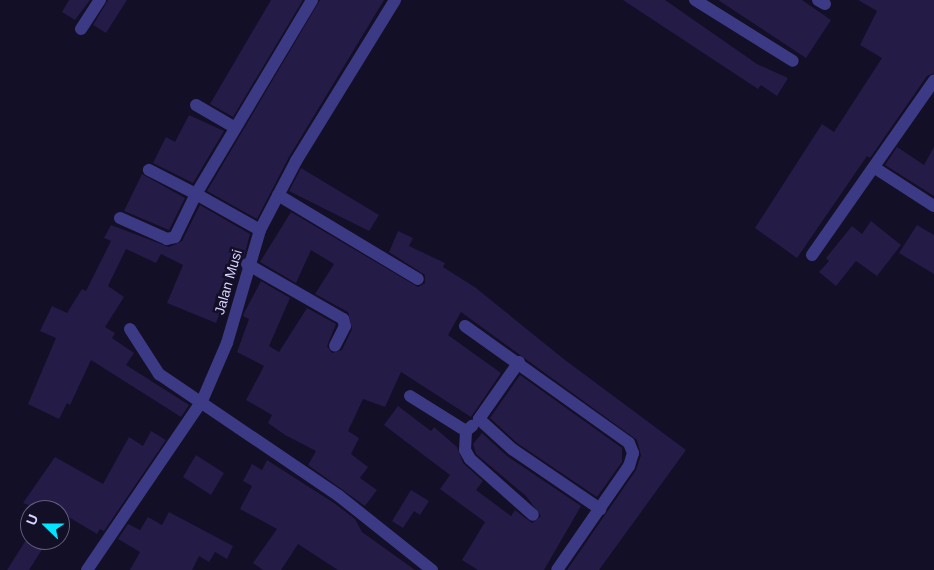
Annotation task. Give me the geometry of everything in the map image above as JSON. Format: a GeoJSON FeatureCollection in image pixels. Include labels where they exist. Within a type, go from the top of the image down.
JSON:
{"type":"FeatureCollection","features":[{"type":"Feature","properties":{"kind":"street"},"geometry":{"type":"LineString","coordinates":[[82,28],[100,0]]}},
{"type":"Feature","properties":{"kind":"street"},"geometry":{"type":"LineString","coordinates":[[120,218],[170,239],[234,126],[312,0]]}},
{"type":"Feature","properties":{"kind":"street","name":"Jalan Musi"},"geometry":{"type":"LineString","coordinates":[[87,570],[202,402],[227,343],[247,264],[260,230],[278,195],[395,0]]}},
{"type":"Feature","properties":{"kind":"street"},"geometry":{"type":"LineString","coordinates":[[695,0],[793,61]]}},
{"type":"Feature","properties":{"kind":"street"},"geometry":{"type":"LineString","coordinates":[[812,256],[934,81]]}},
{"type":"Feature","properties":{"kind":"street"},"geometry":{"type":"LineString","coordinates":[[196,105],[234,126]]}},
{"type":"Feature","properties":{"kind":"street"},"geometry":{"type":"LineString","coordinates":[[875,168],[934,206]]}},
{"type":"Feature","properties":{"kind":"street"},"geometry":{"type":"LineString","coordinates":[[149,170],[260,230]]}},
{"type":"Feature","properties":{"kind":"street"},"geometry":{"type":"LineString","coordinates":[[278,195],[418,279]]}},
{"type":"Feature","properties":{"kind":"street"},"geometry":{"type":"LineString","coordinates":[[247,264],[343,319],[345,326],[335,346]]}},
{"type":"Feature","properties":{"kind":"street"},"geometry":{"type":"LineString","coordinates":[[465,326],[519,362],[629,443],[633,453],[630,466],[557,570]]}},
{"type":"Feature","properties":{"kind":"street"},"geometry":{"type":"LineString","coordinates":[[130,329],[160,374],[339,496],[432,570]]}},
{"type":"Feature","properties":{"kind":"street"},"geometry":{"type":"LineString","coordinates":[[519,362],[479,419],[466,430],[465,450],[470,459],[533,515]]}},
{"type":"Feature","properties":{"kind":"street"},"geometry":{"type":"LineString","coordinates":[[410,396],[466,430]]}},
{"type":"Feature","properties":{"kind":"street"},"geometry":{"type":"LineString","coordinates":[[479,419],[512,449],[600,509]]}},
{"type":"Feature","properties":{"kind":"building"},"geometry":{"type":"Polygon","coordinates":[[[69,0],[90,0],[75,20],[62,12],[69,0]]]}},
{"type":"Feature","properties":{"kind":"building"},"geometry":{"type":"Polygon","coordinates":[[[108,0],[127,0],[106,33],[93,25],[108,0]]]}},
{"type":"Feature","properties":{"kind":"building"},"geometry":{"type":"Polygon","coordinates":[[[271,0],[303,0],[233,117],[210,104],[271,0]]]}},
{"type":"Feature","properties":{"kind":"building"},"geometry":{"type":"Polygon","coordinates":[[[320,0],[384,0],[289,157],[257,219],[207,191],[320,0]]]}},
{"type":"Feature","properties":{"kind":"building"},"geometry":{"type":"Polygon","coordinates":[[[623,0],[665,0],[757,64],[788,78],[777,96],[761,85],[758,89],[623,0]]]}},
{"type":"Feature","properties":{"kind":"building"},"geometry":{"type":"Polygon","coordinates":[[[718,0],[802,0],[831,20],[806,58],[718,0]]]}},
{"type":"Feature","properties":{"kind":"building"},"geometry":{"type":"Polygon","coordinates":[[[858,0],[934,0],[934,73],[927,76],[870,158],[867,156],[797,258],[755,228],[822,124],[834,132],[882,58],[860,45],[877,11],[858,0]]]}},
{"type":"Feature","properties":{"kind":"building"},"geometry":{"type":"Polygon","coordinates":[[[189,115],[224,131],[193,183],[153,163],[166,137],[175,142],[189,115]]]}},
{"type":"Feature","properties":{"kind":"building"},"geometry":{"type":"Polygon","coordinates":[[[897,147],[924,165],[934,147],[934,196],[885,165],[897,147]]]}},
{"type":"Feature","properties":{"kind":"building"},"geometry":{"type":"Polygon","coordinates":[[[301,168],[379,215],[369,231],[289,191],[301,168]]]}},
{"type":"Feature","properties":{"kind":"building"},"geometry":{"type":"Polygon","coordinates":[[[142,174],[185,198],[169,230],[124,211],[142,174]]]}},
{"type":"Feature","properties":{"kind":"building"},"geometry":{"type":"Polygon","coordinates":[[[200,205],[250,234],[244,257],[228,281],[224,279],[214,304],[222,308],[216,323],[167,303],[183,265],[161,254],[156,263],[126,249],[108,286],[124,297],[105,327],[115,333],[112,338],[134,353],[126,365],[189,405],[181,417],[91,360],[70,405],[67,403],[59,419],[28,404],[56,338],[40,331],[52,306],[67,313],[82,289],[86,291],[111,241],[104,238],[111,225],[169,247],[182,241],[200,205]]]}},
{"type":"Feature","properties":{"kind":"building"},"geometry":{"type":"Polygon","coordinates":[[[291,212],[418,287],[425,283],[425,275],[389,252],[398,231],[413,238],[409,246],[445,263],[443,267],[476,288],[565,360],[686,450],[599,570],[567,570],[636,470],[641,455],[637,440],[461,312],[448,335],[501,373],[471,417],[401,372],[385,407],[363,399],[348,431],[359,438],[351,454],[368,467],[360,478],[377,490],[365,506],[308,465],[316,451],[285,435],[268,423],[272,415],[246,400],[264,366],[237,352],[249,319],[243,316],[261,281],[290,298],[269,346],[279,352],[307,308],[336,324],[327,346],[332,353],[342,350],[352,329],[348,312],[315,294],[334,264],[311,250],[296,283],[260,262],[291,212]]]}},
{"type":"Feature","properties":{"kind":"building"},"geometry":{"type":"Polygon","coordinates":[[[871,221],[901,245],[877,276],[856,261],[836,286],[819,272],[829,261],[826,258],[852,226],[862,234],[871,221]]]}},
{"type":"Feature","properties":{"kind":"building"},"geometry":{"type":"Polygon","coordinates":[[[917,225],[934,235],[934,274],[899,253],[917,225]]]}},
{"type":"Feature","properties":{"kind":"building"},"geometry":{"type":"Polygon","coordinates":[[[520,375],[622,448],[622,462],[597,497],[517,443],[490,418],[520,375]]]}},
{"type":"Feature","properties":{"kind":"building"},"geometry":{"type":"Polygon","coordinates":[[[398,406],[431,431],[434,427],[457,447],[463,463],[483,481],[476,490],[511,516],[515,510],[532,523],[541,516],[526,496],[476,454],[473,444],[482,433],[507,456],[581,506],[544,570],[478,570],[462,560],[485,522],[440,489],[450,475],[384,425],[398,406]]]}},
{"type":"Feature","properties":{"kind":"building"},"geometry":{"type":"Polygon","coordinates":[[[151,431],[166,440],[104,531],[100,529],[97,534],[70,518],[70,500],[25,500],[55,457],[103,484],[129,437],[143,446],[151,431]]]}},
{"type":"Feature","properties":{"kind":"building"},"geometry":{"type":"Polygon","coordinates":[[[196,455],[224,473],[211,495],[183,477],[196,455]]]}},
{"type":"Feature","properties":{"kind":"building"},"geometry":{"type":"Polygon","coordinates":[[[267,460],[334,503],[355,519],[362,532],[415,570],[338,570],[298,544],[281,570],[263,570],[253,563],[277,529],[240,509],[252,486],[243,481],[252,464],[262,470],[267,460]]]}},
{"type":"Feature","properties":{"kind":"building"},"geometry":{"type":"Polygon","coordinates":[[[411,490],[429,501],[420,515],[414,511],[403,528],[392,521],[411,490]]]}},
{"type":"Feature","properties":{"kind":"building"},"geometry":{"type":"Polygon","coordinates":[[[169,512],[233,546],[227,559],[215,552],[209,562],[199,556],[192,570],[130,570],[140,552],[118,539],[128,524],[140,530],[148,517],[162,525],[169,512]]]}},
{"type":"Feature","properties":{"kind":"building"},"geometry":{"type":"Polygon","coordinates":[[[20,549],[42,550],[29,570],[7,570],[20,549]]]}}]}
